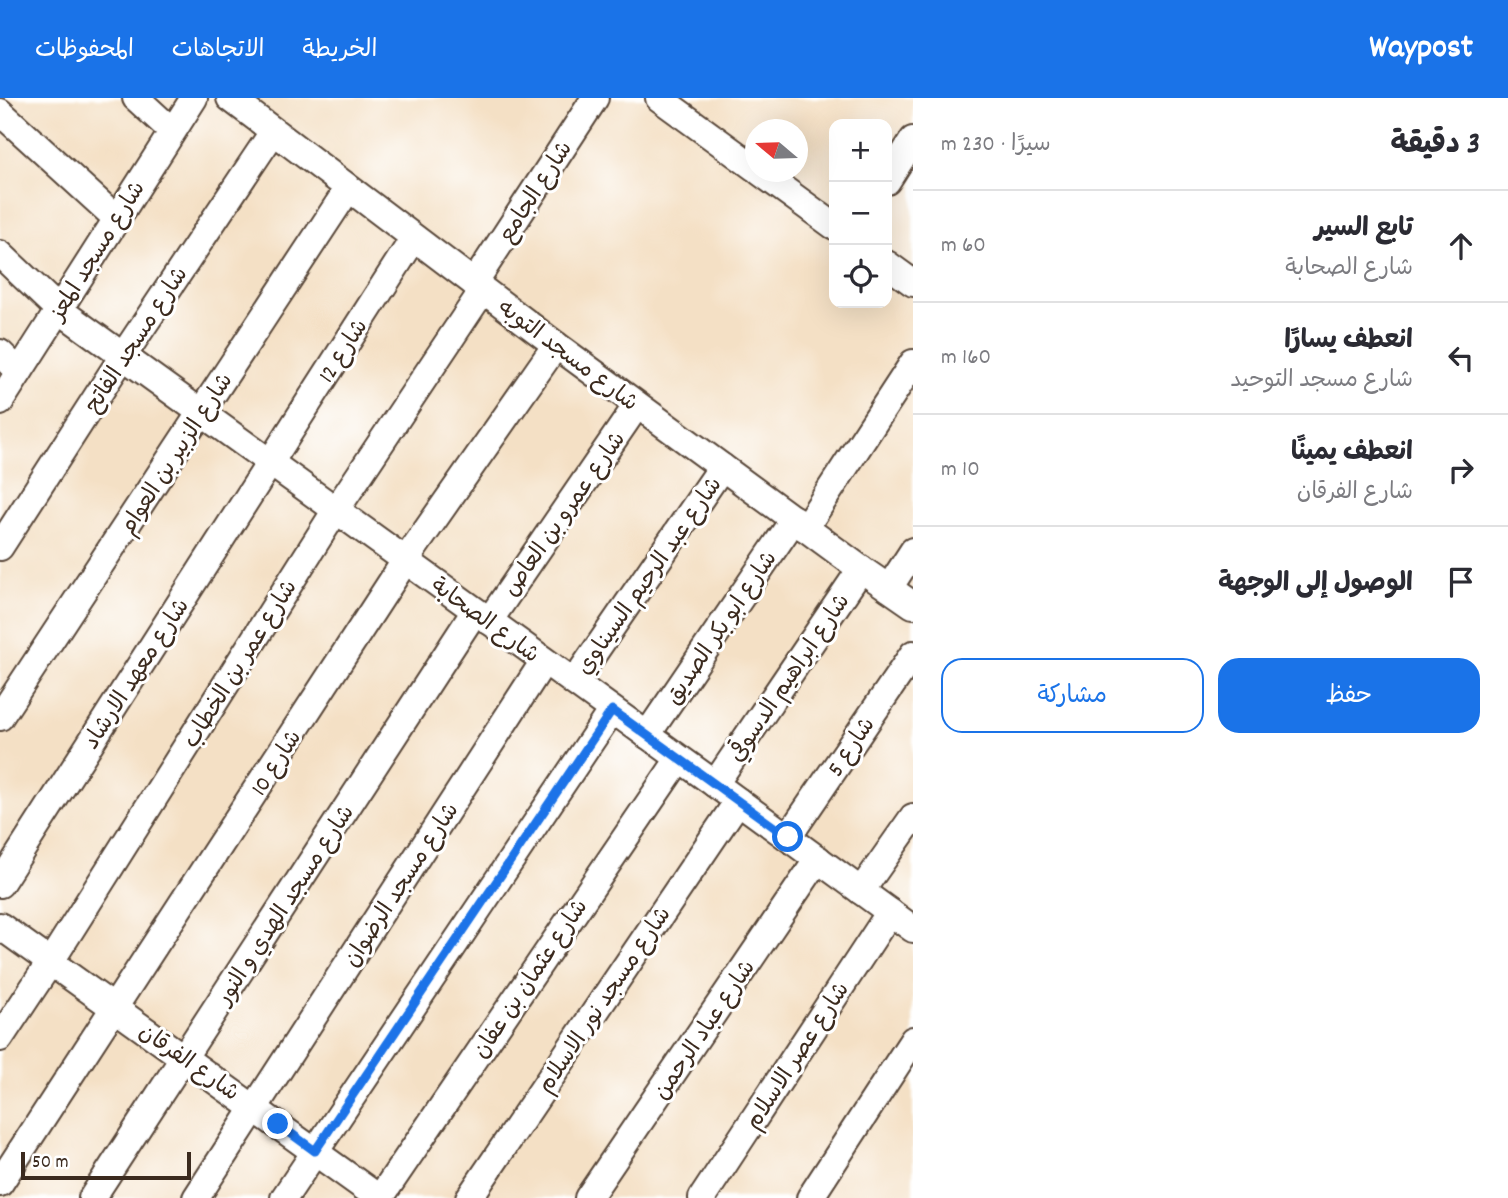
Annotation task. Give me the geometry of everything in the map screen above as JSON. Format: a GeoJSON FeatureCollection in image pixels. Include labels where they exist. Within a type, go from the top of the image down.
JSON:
{"type":"FeatureCollection","features":[{"type":"Feature","properties":{"kind":"street"},"geometry":{"type":"LineString","coordinates":[[136,98],[172,131]]}},
{"type":"Feature","properties":{"kind":"street","name":"شارع مسجد المعز"},"geometry":{"type":"LineString","coordinates":[[0,402],[194,98]]}},
{"type":"Feature","properties":{"kind":"street","name":"شارع مسجد التوبه"},"geometry":{"type":"LineString","coordinates":[[230,98],[556,345],[913,605]]}},
{"type":"Feature","properties":{"kind":"street","name":"شارع الجامع"},"geometry":{"type":"LineString","coordinates":[[478,286],[595,98]]}},
{"type":"Feature","properties":{"kind":"street"},"geometry":{"type":"LineString","coordinates":[[659,98],[745,161]]}},
{"type":"Feature","properties":{"kind":"street"},"geometry":{"type":"LineString","coordinates":[[0,112],[116,218]]}},
{"type":"Feature","properties":{"kind":"street","name":"شارع مسجد الفاتح"},"geometry":{"type":"LineString","coordinates":[[0,547],[123,356],[273,132]]}},
{"type":"Feature","properties":{"kind":"street"},"geometry":{"type":"LineString","coordinates":[[892,173],[913,140]]}},
{"type":"Feature","properties":{"kind":"street"},"geometry":{"type":"LineString","coordinates":[[774,182],[829,222]]}},
{"type":"Feature","properties":{"kind":"street","name":"شارع الزبير بن العوام"},"geometry":{"type":"LineString","coordinates":[[0,717],[348,189]]}},
{"type":"Feature","properties":{"kind":"street","name":"شارع 12"},"geometry":{"type":"LineString","coordinates":[[269,462],[414,238]]}},
{"type":"Feature","properties":{"kind":"street","name":"شارع الصحابة"},"geometry":{"type":"LineString","coordinates":[[0,254],[58,309],[913,929]]}},
{"type":"Feature","properties":{"kind":"street"},"geometry":{"type":"LineString","coordinates":[[892,268],[913,283]]}},
{"type":"Feature","properties":{"kind":"street","name":"شارع عمر بن الخطاب"},"geometry":{"type":"LineString","coordinates":[[0,1038],[478,286]]}},
{"type":"Feature","properties":{"kind":"street","name":"شارع 10"},"geometry":{"type":"LineString","coordinates":[[0,1183],[405,561],[556,345]]}},
{"type":"Feature","properties":{"kind":"street"},"geometry":{"type":"LineString","coordinates":[[0,353],[19,372]]}},
{"type":"Feature","properties":{"kind":"street","name":"شارع ابو بكر الصديق"},"geometry":{"type":"LineString","coordinates":[[647,735],[913,363]]}},
{"type":"Feature","properties":{"kind":"street","name":"شارع عمرو بن العاص"},"geometry":{"type":"LineString","coordinates":[[482,616],[637,405]]}},
{"type":"Feature","properties":{"kind":"street","name":"شارع معهد الارشاد"},"geometry":{"type":"LineString","coordinates":[[0,884],[269,462]]}},
{"type":"Feature","properties":{"kind":"street","name":"شارع عبد الرحيم السيناوي"},"geometry":{"type":"LineString","coordinates":[[573,682],[722,467]]}},
{"type":"Feature","properties":{"kind":"street"},"geometry":{"type":"LineString","coordinates":[[889,588],[913,551]]}},
{"type":"Feature","properties":{"kind":"street","name":"شارع ابراهيم الدسوقي"},"geometry":{"type":"LineString","coordinates":[[715,784],[862,569]]}},
{"type":"Feature","properties":{"kind":"street","name":"شارع مسجد الهدي و النور"},"geometry":{"type":"LineString","coordinates":[[92,1198],[482,616]]}},
{"type":"Feature","properties":{"kind":"street","name":"شارع 5"},"geometry":{"type":"LineString","coordinates":[[788,837],[913,654]]}},
{"type":"Feature","properties":{"kind":"street","name":"شارع مسجد الرضوان"},"geometry":{"type":"LineString","coordinates":[[196,1198],[544,661]]}},
{"type":"Feature","properties":{"kind":"street"},"geometry":{"type":"LineString","coordinates":[[284,1198],[612,710]]}},
{"type":"Feature","properties":{"kind":"street","name":"شارع عثمان بن عفان"},"geometry":{"type":"LineString","coordinates":[[380,1198],[679,759]]}},
{"type":"Feature","properties":{"kind":"street","name":"شارع مسجد نور الاسلام"},"geometry":{"type":"LineString","coordinates":[[469,1198],[738,801]]}},
{"type":"Feature","properties":{"kind":"street"},"geometry":{"type":"LineString","coordinates":[[861,891],[913,817]]}},
{"type":"Feature","properties":{"kind":"street","name":"شارع عباد الرحمن"},"geometry":{"type":"LineString","coordinates":[[588,1198],[818,859]]}},
{"type":"Feature","properties":{"kind":"street","name":"شارع عصر الاسلام"},"geometry":{"type":"LineString","coordinates":[[702,1198],[890,912]]}},
{"type":"Feature","properties":{"kind":"street","name":"شارع الفرقان"},"geometry":{"type":"LineString","coordinates":[[0,926],[380,1198]]}},
{"type":"Feature","properties":{"kind":"street"},"geometry":{"type":"LineString","coordinates":[[810,1198],[913,1040]]}},
{"type":"Feature","properties":{"kind":"route"},"geometry":{"type":"LineString","coordinates":[[278,1124],[315,1151],[612,710],[788,837]]}}]}
